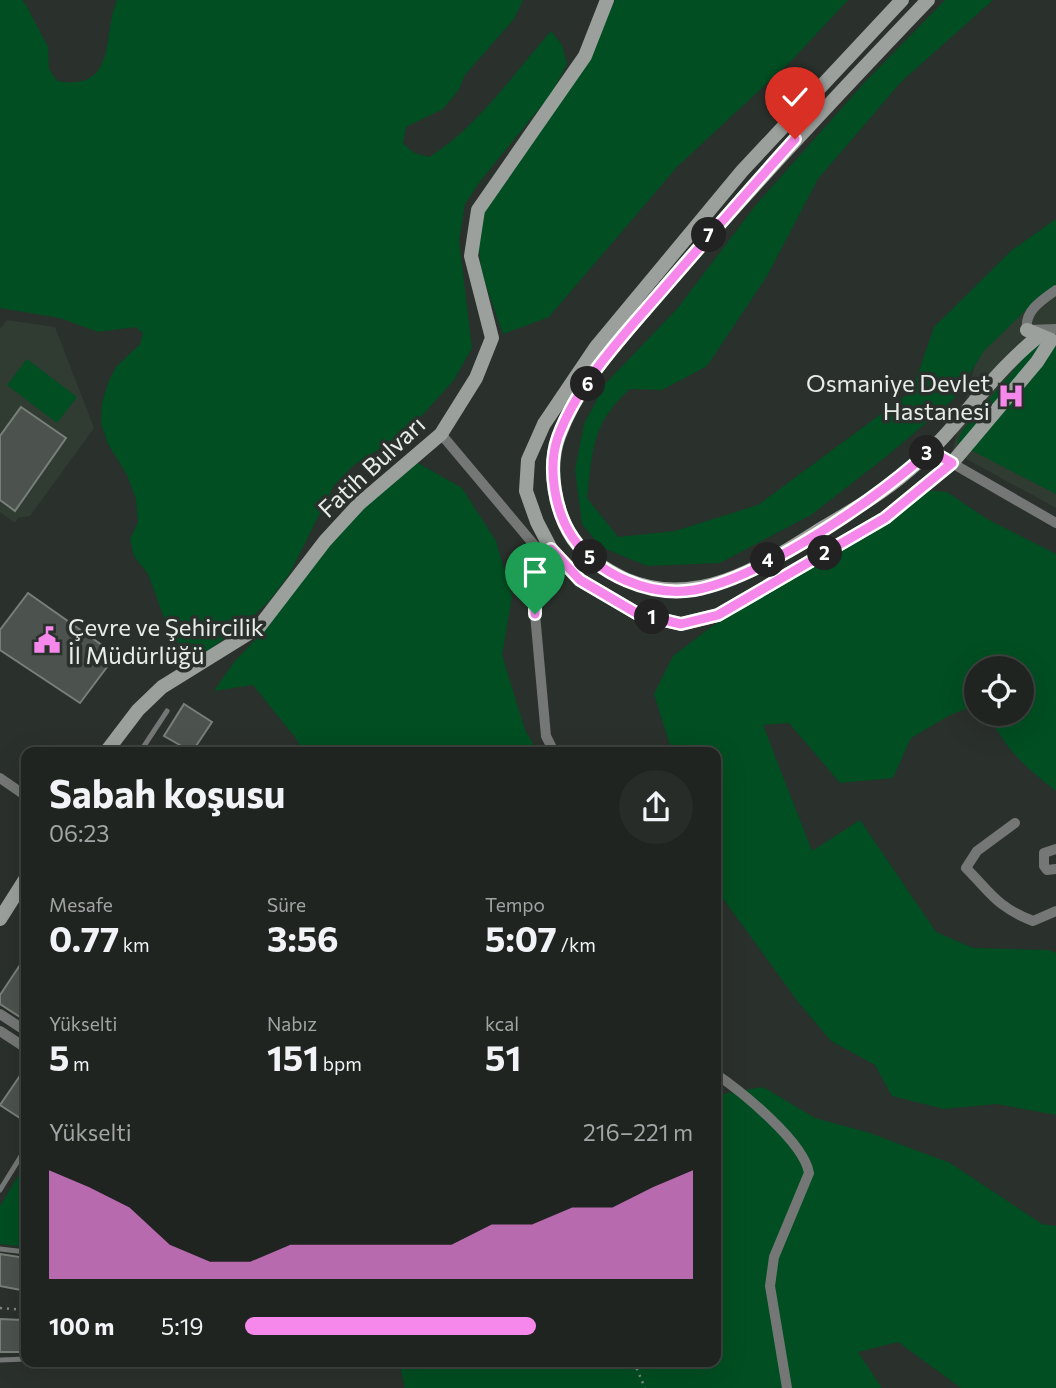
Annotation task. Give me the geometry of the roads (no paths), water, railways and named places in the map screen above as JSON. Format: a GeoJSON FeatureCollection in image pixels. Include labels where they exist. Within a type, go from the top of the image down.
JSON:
{"type":"FeatureCollection","features":[{"type":"Feature","properties":{"kind":"street","name":"Fatih Bulvarı"},"geometry":{"type":"LineString","coordinates":[[110,747],[138,710],[162,687],[259,626],[325,541],[359,504],[441,434],[476,378],[492,338],[471,256],[478,210],[585,56],[607,0]]}},
{"type":"Feature","properties":{"kind":"street"},"geometry":{"type":"LineString","coordinates":[[552,747],[546,736],[535,614],[535,580],[548,554],[526,491],[528,460],[544,424],[596,347],[741,171],[902,0]]}},
{"type":"Feature","properties":{"kind":"street"},"geometry":{"type":"LineString","coordinates":[[928,0],[753,185],[606,357],[574,405],[557,439],[555,495],[562,522],[581,550],[607,571],[644,587],[692,590],[731,581],[792,548],[909,471],[990,382],[1040,336],[1027,330]]}},
{"type":"Feature","properties":{"kind":"street"},"geometry":{"type":"LineString","coordinates":[[1027,330],[1026,321],[1035,306],[1056,290]]}},
{"type":"Feature","properties":{"kind":"street"},"geometry":{"type":"LineString","coordinates":[[441,434],[548,554],[580,580],[638,614],[681,624],[718,615],[885,518],[952,463],[1037,362],[1051,341],[1027,330]]}},
{"type":"Feature","properties":{"kind":"street"},"geometry":{"type":"LineString","coordinates":[[1027,330],[1056,330]]}},
{"type":"Feature","properties":{"kind":"street"},"geometry":{"type":"LineString","coordinates":[[933,447],[931,451],[1056,523]]}},
{"type":"Feature","properties":{"kind":"street"},"geometry":{"type":"LineString","coordinates":[[0,778],[21,793]]}},
{"type":"Feature","properties":{"kind":"street"},"geometry":{"type":"LineString","coordinates":[[1015,823],[977,850],[966,868],[987,894],[1017,915],[1033,921],[1056,911]]}},
{"type":"Feature","properties":{"kind":"street"},"geometry":{"type":"LineString","coordinates":[[1056,849],[1044,853],[1044,866],[1047,870],[1056,869]]}},
{"type":"Feature","properties":{"kind":"street"},"geometry":{"type":"LineString","coordinates":[[0,919],[21,886]]}},
{"type":"Feature","properties":{"kind":"street"},"geometry":{"type":"LineString","coordinates":[[0,1014],[21,1028]]}},
{"type":"Feature","properties":{"kind":"street"},"geometry":{"type":"LineString","coordinates":[[0,1031],[21,1045]]}},
{"type":"Feature","properties":{"kind":"street"},"geometry":{"type":"LineString","coordinates":[[721,1078],[785,1135],[807,1160],[809,1173],[774,1257],[770,1286],[788,1388]]}},
{"type":"Feature","properties":{"kind":"lane"},"geometry":{"type":"LineString","coordinates":[[142,747],[167,711]]}},
{"type":"Feature","properties":{"kind":"lane"},"geometry":{"type":"LineString","coordinates":[[0,1189],[21,1156]]}},
{"type":"Feature","properties":{"kind":"lane"},"geometry":{"type":"LineString","coordinates":[[0,1249],[21,1251]]}},
{"type":"Feature","properties":{"kind":"lane"},"geometry":{"type":"LineString","coordinates":[[0,1360],[21,1359]]}},
{"type":"Feature","properties":{"kind":"place","name":"Osmaniye Devlet Hastanesi"},"geometry":{"type":"Point","coordinates":[1011,396]}},
{"type":"Feature","properties":{"kind":"place","name":"Çevre ve Şehircilik İl Müdürlüğü"},"geometry":{"type":"Point","coordinates":[47,640]}}]}
